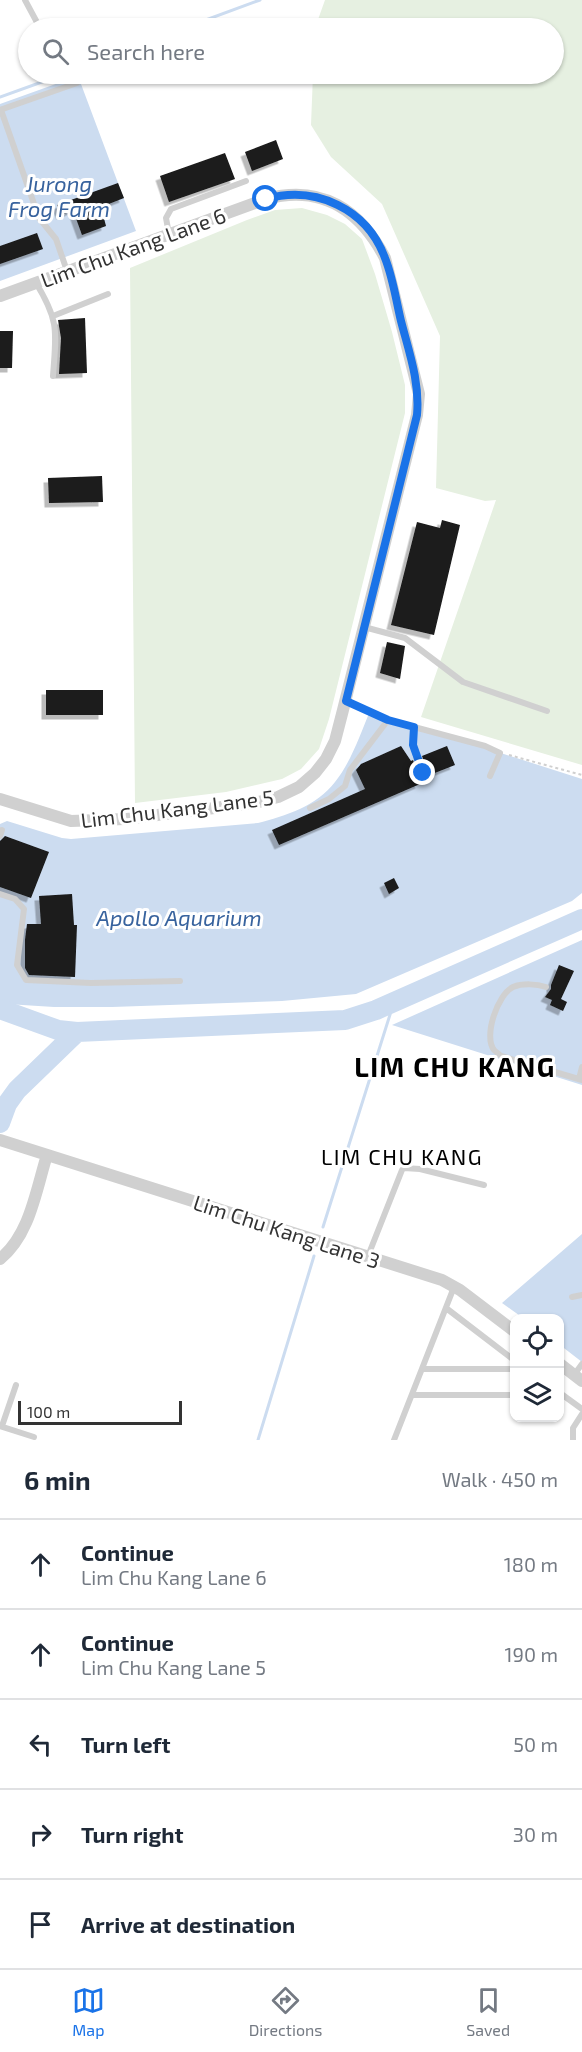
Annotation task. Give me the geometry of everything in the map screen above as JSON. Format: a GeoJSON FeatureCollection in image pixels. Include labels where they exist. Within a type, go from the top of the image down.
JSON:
{"type":"FeatureCollection","features":[{"type":"Feature","properties":{"kind":"street","name":"Lim Chu Kang Lane 6"},"geometry":{"type":"LineString","coordinates":[[0,296],[281,195],[317,196],[350,212],[375,238],[385,258],[419,394]]}},
{"type":"Feature","properties":{"kind":"street","name":"Lim Chu Kang Lane 5"},"geometry":{"type":"LineString","coordinates":[[0,799],[71,821],[136,817],[255,803],[278,797],[299,786],[315,773],[326,759],[335,741],[346,701],[417,415],[419,394]]}},
{"type":"Feature","properties":{"kind":"street","name":"Lim Chu Kang Lane 3"},"geometry":{"type":"LineString","coordinates":[[0,1140],[442,1280],[510,1328]]}},
{"type":"Feature","properties":{"kind":"street"},"geometry":{"type":"LineString","coordinates":[[0,1260],[15,1245],[23,1230],[47,1155]]}},
{"type":"Feature","properties":{"kind":"street"},"geometry":{"type":"LineString","coordinates":[[564,1367],[578,1378]]}},
{"type":"Feature","properties":{"kind":"lane"},"geometry":{"type":"LineString","coordinates":[[25,0],[35,18]]}},
{"type":"Feature","properties":{"kind":"lane"},"geometry":{"type":"LineString","coordinates":[[67,271],[56,239],[39,218],[1,110],[75,84]]}},
{"type":"Feature","properties":{"kind":"lane"},"geometry":{"type":"LineString","coordinates":[[169,234],[166,218],[171,209],[246,181]]}},
{"type":"Feature","properties":{"kind":"lane"},"geometry":{"type":"LineString","coordinates":[[35,283],[50,305],[56,328],[53,376]]}},
{"type":"Feature","properties":{"kind":"lane"},"geometry":{"type":"LineString","coordinates":[[53,316],[108,294]]}},
{"type":"Feature","properties":{"kind":"lane"},"geometry":{"type":"LineString","coordinates":[[364,627],[405,638],[463,682],[547,711]]}},
{"type":"Feature","properties":{"kind":"lane"},"geometry":{"type":"LineString","coordinates":[[346,701],[388,720],[485,746],[500,753],[490,776]]}},
{"type":"Feature","properties":{"kind":"lane"},"geometry":{"type":"LineString","coordinates":[[310,808],[329,800],[345,786],[350,770],[388,720]]}},
{"type":"Feature","properties":{"kind":"lane"},"geometry":{"type":"LineString","coordinates":[[414,727],[413,745],[423,773]]}},
{"type":"Feature","properties":{"kind":"lane"},"geometry":{"type":"LineString","coordinates":[[0,894],[15,899],[24,909],[17,965],[26,980],[91,983],[180,981]]}},
{"type":"Feature","properties":{"kind":"lane"},"geometry":{"type":"LineString","coordinates":[[546,987],[519,985],[507,991],[492,1023],[491,1043],[494,1050],[501,1056],[581,1079],[582,1067]]}},
{"type":"Feature","properties":{"kind":"lane"},"geometry":{"type":"LineString","coordinates":[[368,1257],[404,1168],[420,1169],[484,1185]]}},
{"type":"Feature","properties":{"kind":"lane"},"geometry":{"type":"LineString","coordinates":[[394,1440],[454,1287]]}},
{"type":"Feature","properties":{"kind":"lane"},"geometry":{"type":"LineString","coordinates":[[572,1297],[582,1295]]}},
{"type":"Feature","properties":{"kind":"lane"},"geometry":{"type":"LineString","coordinates":[[446,1308],[510,1357]]}},
{"type":"Feature","properties":{"kind":"lane"},"geometry":{"type":"LineString","coordinates":[[578,1378],[582,1364]]}},
{"type":"Feature","properties":{"kind":"lane"},"geometry":{"type":"LineString","coordinates":[[422,1369],[510,1369]]}},
{"type":"Feature","properties":{"kind":"lane"},"geometry":{"type":"LineString","coordinates":[[16,1385],[1,1426],[34,1437]]}},
{"type":"Feature","properties":{"kind":"lane"},"geometry":{"type":"LineString","coordinates":[[412,1395],[510,1395]]}},
{"type":"Feature","properties":{"kind":"lane"},"geometry":{"type":"LineString","coordinates":[[564,1397],[582,1409]]}},
{"type":"Feature","properties":{"kind":"lane"},"geometry":{"type":"LineString","coordinates":[[573,1440],[573,1428],[582,1414]]}},
{"type":"Feature","properties":{"kind":"path"},"geometry":{"type":"LineString","coordinates":[[500,753],[582,775]]}},
{"type":"Feature","properties":{"kind":"green space"},"geometry":{"type":"Polygon","coordinates":[[[325,0],[582,0],[582,765],[421,717],[496,500],[485,501],[436,488],[440,336],[382,204],[331,157],[311,125],[313,84],[564,84],[564,18],[319,18],[325,0]]]}},
{"type":"Feature","properties":{"kind":"green space"},"geometry":{"type":"Polygon","coordinates":[[[302,208],[327,215],[345,224],[362,239],[375,274],[405,385],[405,413],[329,719],[319,749],[301,769],[282,779],[226,792],[135,803],[130,268],[275,210],[302,208]]]}},
{"type":"Feature","properties":{"kind":"water","name":"Jurong Frog Farm"},"geometry":{"type":"Polygon","coordinates":[[[56,84],[81,84],[136,231],[0,281],[0,104],[56,84]]]}},
{"type":"Feature","properties":{"kind":"water","name":"Apollo Aquarium"},"geometry":{"type":"Polygon","coordinates":[[[370,711],[582,779],[582,893],[572,901],[356,994],[282,1001],[112,1007],[54,1007],[7,1004],[0,1001],[0,824],[7,821],[71,839],[258,823],[279,817],[310,804],[335,782],[359,739],[370,711]]]}},
{"type":"Feature","properties":{"kind":"water"},"geometry":{"type":"Polygon","coordinates":[[[582,940],[582,1085],[392,1025],[582,940]]]}},
{"type":"Feature","properties":{"kind":"water"},"geometry":{"type":"Polygon","coordinates":[[[582,1234],[582,1362],[564,1348],[564,1314],[517,1314],[502,1303],[582,1234]]]}},
{"type":"Feature","properties":{"kind":"building"},"geometry":{"type":"Polygon","coordinates":[[[276,140],[283,159],[252,171],[245,152],[276,140]]]}},
{"type":"Feature","properties":{"kind":"building"},"geometry":{"type":"Polygon","coordinates":[[[225,153],[235,179],[169,202],[160,176],[225,153]]]}},
{"type":"Feature","properties":{"kind":"building"},"geometry":{"type":"Polygon","coordinates":[[[118,183],[124,198],[101,207],[106,226],[82,235],[73,210],[61,215],[57,205],[118,183]]]}},
{"type":"Feature","properties":{"kind":"building"},"geometry":{"type":"Polygon","coordinates":[[[37,233],[43,249],[0,264],[0,246],[37,233]]]}},
{"type":"Feature","properties":{"kind":"building"},"geometry":{"type":"Polygon","coordinates":[[[85,318],[87,373],[59,374],[61,338],[58,320],[85,318]]]}},
{"type":"Feature","properties":{"kind":"building"},"geometry":{"type":"Polygon","coordinates":[[[0,331],[13,331],[12,368],[0,368],[0,331]]]}},
{"type":"Feature","properties":{"kind":"building"},"geometry":{"type":"Polygon","coordinates":[[[102,476],[103,502],[49,503],[48,478],[102,476]]]}},
{"type":"Feature","properties":{"kind":"building"},"geometry":{"type":"Polygon","coordinates":[[[442,520],[460,525],[434,635],[391,625],[417,522],[440,528],[442,520]]]}},
{"type":"Feature","properties":{"kind":"building"},"geometry":{"type":"Polygon","coordinates":[[[387,642],[405,646],[400,679],[380,673],[387,642]]]}},
{"type":"Feature","properties":{"kind":"building"},"geometry":{"type":"Polygon","coordinates":[[[46,690],[103,690],[103,715],[46,715],[46,690]]]}},
{"type":"Feature","properties":{"kind":"building"},"geometry":{"type":"Polygon","coordinates":[[[401,746],[411,761],[413,760],[418,775],[422,778],[418,780],[420,784],[279,845],[272,830],[365,789],[356,770],[361,764],[401,746]]]}},
{"type":"Feature","properties":{"kind":"building"},"geometry":{"type":"Polygon","coordinates":[[[447,746],[455,765],[427,776],[428,771],[422,756],[447,746]]]}},
{"type":"Feature","properties":{"kind":"building"},"geometry":{"type":"Polygon","coordinates":[[[5,836],[49,852],[31,898],[0,887],[0,841],[5,836]]]}},
{"type":"Feature","properties":{"kind":"building"},"geometry":{"type":"Polygon","coordinates":[[[394,878],[399,888],[389,894],[384,883],[394,878]]]}},
{"type":"Feature","properties":{"kind":"building"},"geometry":{"type":"Polygon","coordinates":[[[72,894],[74,925],[77,925],[75,977],[29,975],[25,968],[27,924],[41,924],[39,896],[72,894]]]}},
{"type":"Feature","properties":{"kind":"building"},"geometry":{"type":"Polygon","coordinates":[[[559,965],[574,971],[561,999],[567,1002],[563,1011],[550,1005],[552,1000],[545,997],[551,989],[559,965]]]}},
{"type":"Feature","properties":{"kind":"waterway"},"geometry":{"type":"LineString","coordinates":[[211,18],[260,0]]}},
{"type":"Feature","properties":{"kind":"waterway"},"geometry":{"type":"LineString","coordinates":[[0,97],[36,84]]}},
{"type":"Feature","properties":{"kind":"waterway"},"geometry":{"type":"LineString","coordinates":[[0,1009],[58,1030],[77,1032],[345,1020],[376,1010],[582,919]]}},
{"type":"Feature","properties":{"kind":"waterway"},"geometry":{"type":"LineString","coordinates":[[323,1227],[394,1002]]}},
{"type":"Feature","properties":{"kind":"waterway"},"geometry":{"type":"LineString","coordinates":[[0,1123],[7,1104],[17,1090],[77,1032]]}},
{"type":"Feature","properties":{"kind":"waterway"},"geometry":{"type":"LineString","coordinates":[[258,1440],[314,1256]]}},
{"type":"Feature","properties":{"kind":"district","name":"LIM CHU KANG"},"geometry":{"type":"Point","coordinates":[455,1066]}},
{"type":"Feature","properties":{"kind":"district","name":"LIM CHU KANG"},"geometry":{"type":"Point","coordinates":[402,1156]}},
{"type":"Feature","properties":{"kind":"route"},"geometry":{"type":"LineString","coordinates":[[266,199],[298,194],[317,196],[334,203],[363,223],[375,238],[385,258],[419,394],[417,415],[346,701],[388,720],[414,727],[413,745],[423,773]]}}]}
